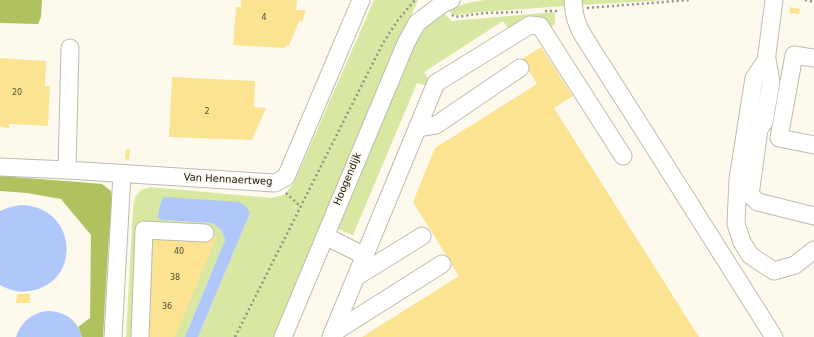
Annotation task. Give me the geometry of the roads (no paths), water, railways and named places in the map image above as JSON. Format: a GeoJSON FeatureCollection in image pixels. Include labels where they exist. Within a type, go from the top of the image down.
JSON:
{"type":"FeatureCollection","features":[{"type":"Feature","properties":{"kind":"street","name":"Van Hennaertweg"},"geometry":{"type":"LineString","coordinates":[[0,167],[276,183],[286,177],[361,0]]}},
{"type":"Feature","properties":{"kind":"street","name":"Hoogendijk"},"geometry":{"type":"LineString","coordinates":[[283,337],[406,42],[417,23],[442,4],[451,0]]}},
{"type":"Feature","properties":{"kind":"street"},"geometry":{"type":"LineString","coordinates":[[573,0],[575,18],[578,27],[774,337]]}},
{"type":"Feature","properties":{"kind":"street"},"geometry":{"type":"LineString","coordinates":[[774,0],[767,59],[771,82],[764,122],[759,129],[750,195],[758,202],[814,216]]}},
{"type":"Feature","properties":{"kind":"street"},"geometry":{"type":"LineString","coordinates":[[332,335],[436,83],[530,25],[540,26],[624,156]]}},
{"type":"Feature","properties":{"kind":"street"},"geometry":{"type":"LineString","coordinates":[[67,170],[70,48]]}},
{"type":"Feature","properties":{"kind":"street"},"geometry":{"type":"LineString","coordinates":[[814,58],[794,55],[779,138],[814,145]]}},
{"type":"Feature","properties":{"kind":"street"},"geometry":{"type":"LineString","coordinates":[[767,59],[754,78],[738,179],[736,224],[742,242],[750,255],[774,271],[795,264],[814,250]]}},
{"type":"Feature","properties":{"kind":"street"},"geometry":{"type":"LineString","coordinates":[[417,128],[436,125],[520,68]]}},
{"type":"Feature","properties":{"kind":"street"},"geometry":{"type":"LineString","coordinates":[[113,337],[122,174]]}},
{"type":"Feature","properties":{"kind":"street"},"geometry":{"type":"LineString","coordinates":[[140,337],[144,230],[205,233]]}},
{"type":"Feature","properties":{"kind":"street"},"geometry":{"type":"LineString","coordinates":[[325,236],[365,256]]}},
{"type":"Feature","properties":{"kind":"street"},"geometry":{"type":"LineString","coordinates":[[356,277],[422,236]]}},
{"type":"Feature","properties":{"kind":"street"},"geometry":{"type":"LineString","coordinates":[[118,252],[143,254]]}},
{"type":"Feature","properties":{"kind":"street"},"geometry":{"type":"LineString","coordinates":[[332,335],[442,264]]}},
{"type":"Feature","properties":{"kind":"street"},"geometry":{"type":"LineString","coordinates":[[114,309],[141,311]]}},
{"type":"Feature","properties":{"kind":"water"},"geometry":{"type":"Polygon","coordinates":[[[164,197],[239,202],[246,206],[250,213],[198,337],[185,337],[225,240],[221,230],[212,223],[162,220],[158,218],[160,204],[164,197]]]}},
{"type":"Feature","properties":{"kind":"water"},"geometry":{"type":"Polygon","coordinates":[[[20,205],[39,208],[53,217],[63,230],[66,245],[65,261],[59,275],[46,285],[25,292],[14,291],[0,285],[0,211],[20,205]]]}},
{"type":"Feature","properties":{"kind":"water"},"geometry":{"type":"Polygon","coordinates":[[[46,311],[53,311],[69,317],[77,325],[82,337],[16,337],[21,327],[27,320],[36,314],[46,311]]]}}]}
